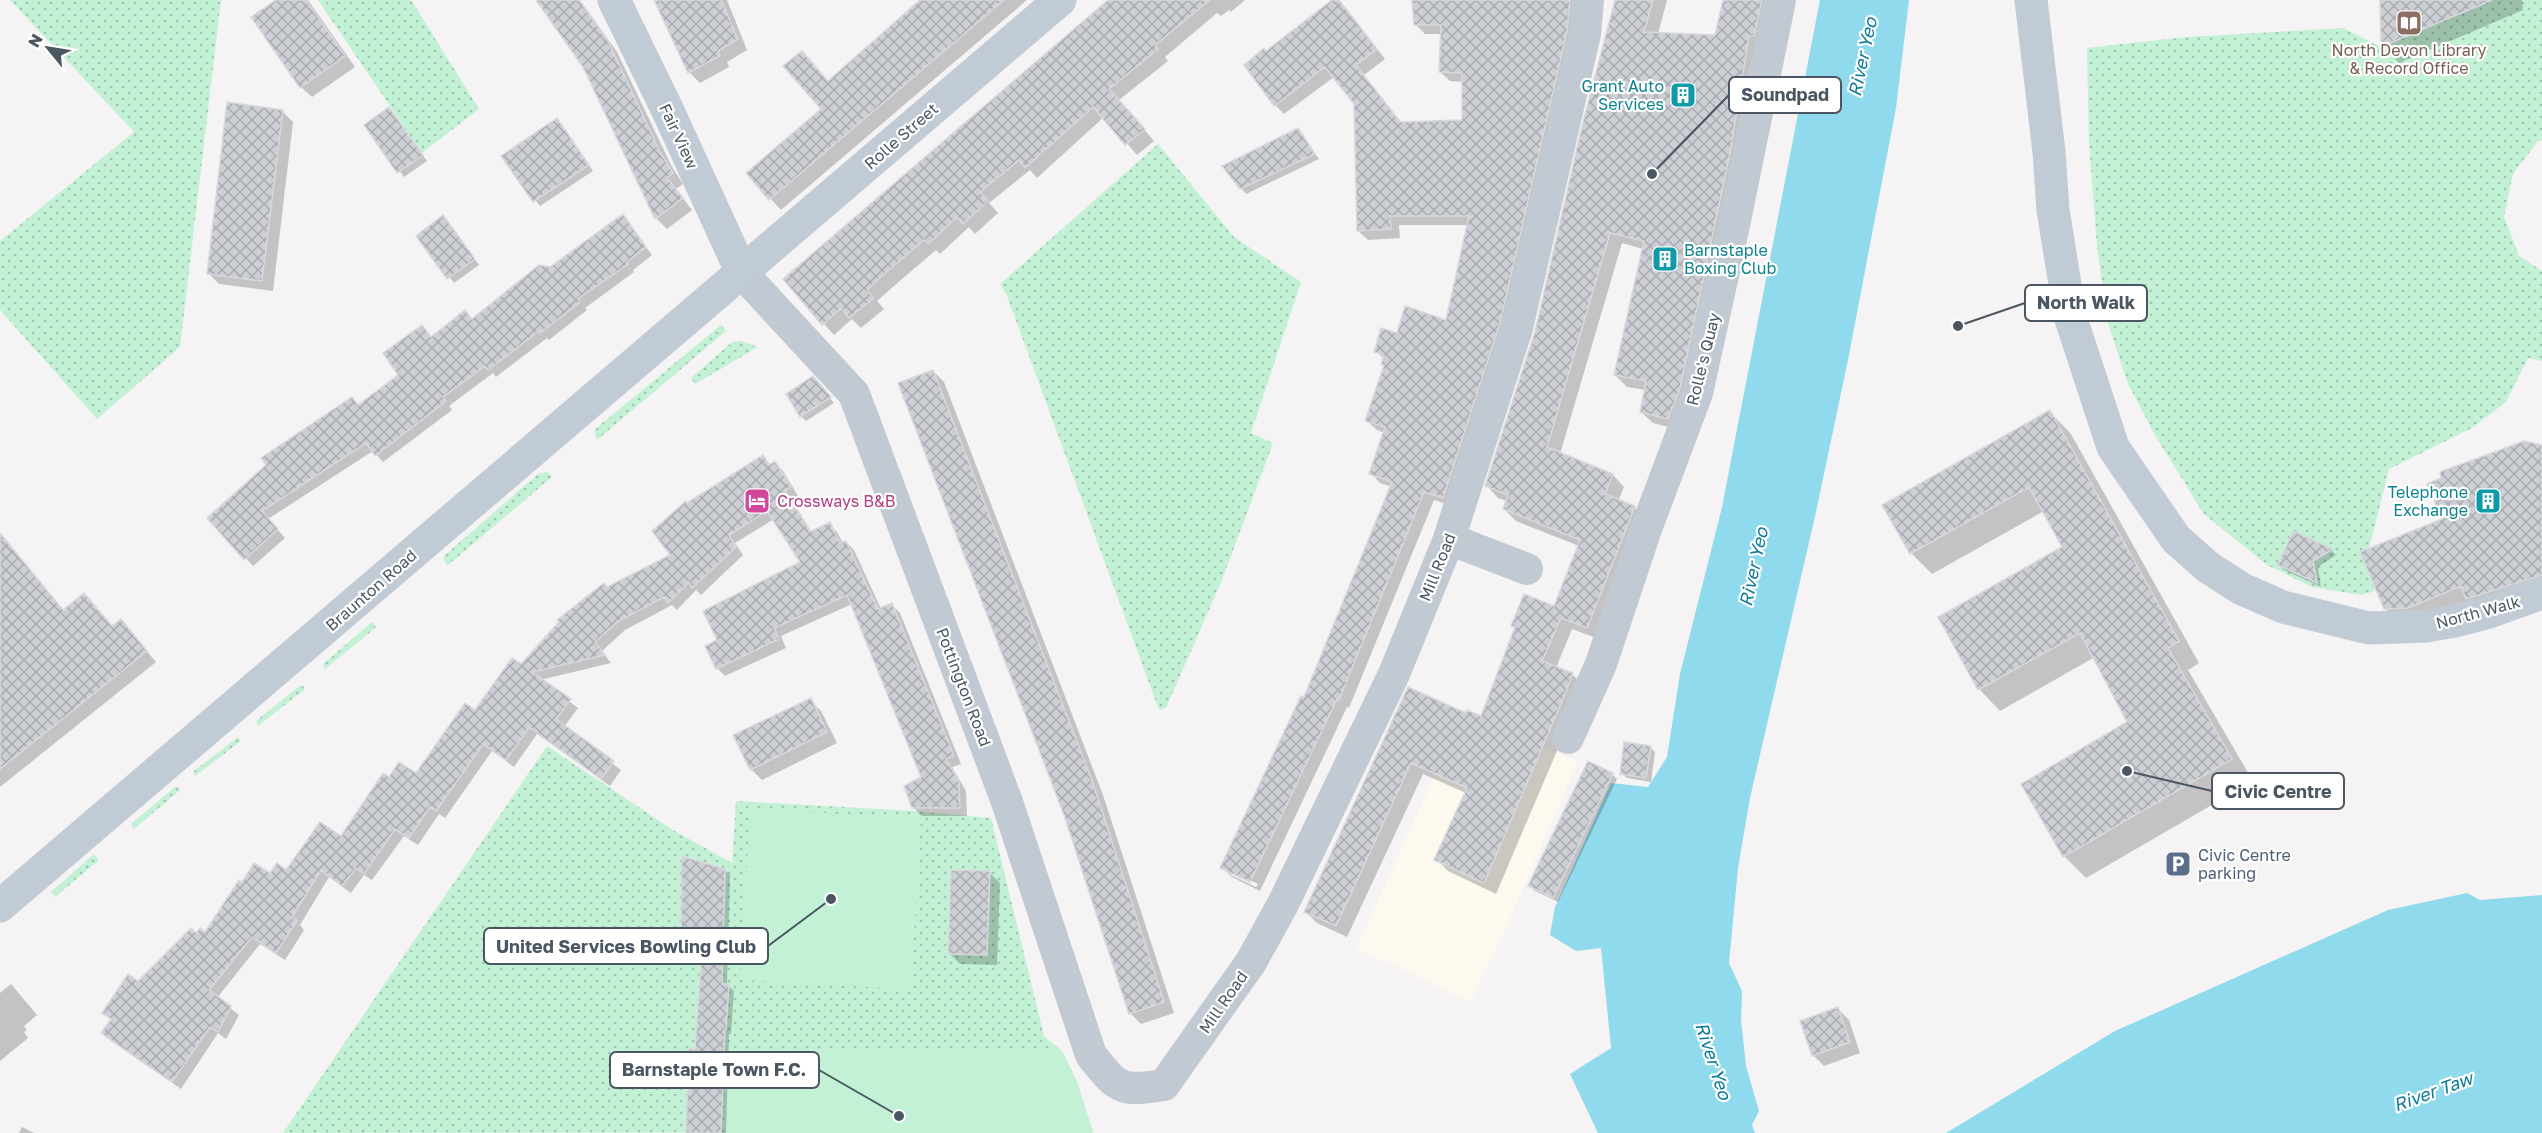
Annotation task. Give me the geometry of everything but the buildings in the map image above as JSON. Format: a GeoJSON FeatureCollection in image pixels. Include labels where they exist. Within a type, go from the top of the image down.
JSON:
{"type":"FeatureCollection","features":[{"type":"Feature","properties":{"kind":"main road","name":"Fair View"},"geometry":{"type":"LineString","coordinates":[[614,0],[742,273]]}},
{"type":"Feature","properties":{"kind":"main road","name":"Rolle Street"},"geometry":{"type":"LineString","coordinates":[[742,273],[1060,0]]}},
{"type":"Feature","properties":{"kind":"main road","name":"North Walk"},"geometry":{"type":"LineString","coordinates":[[2031,0],[2049,152],[2053,210],[2070,316],[2113,447],[2176,539],[2209,568],[2242,589],[2283,607],[2369,628],[2426,626],[2455,621],[2542,593]]}},
{"type":"Feature","properties":{"kind":"main road","name":"Braunton Road"},"geometry":{"type":"LineString","coordinates":[[0,906],[742,273]]}},
{"type":"Feature","properties":{"kind":"street","name":"Mill Road"},"geometry":{"type":"LineString","coordinates":[[1164,1085],[1251,962],[1282,904],[1394,674],[1449,539],[1517,328],[1585,34],[1588,0]]}},
{"type":"Feature","properties":{"kind":"street","name":"Rolle's Quay"},"geometry":{"type":"LineString","coordinates":[[1568,738],[1601,664],[1646,529],[1697,393],[1780,0]]}},
{"type":"Feature","properties":{"kind":"street","name":"Pottington Road"},"geometry":{"type":"LineString","coordinates":[[742,273],[854,394],[1007,802],[1091,1055],[1113,1083],[1134,1090],[1164,1085]]}},
{"type":"Feature","properties":{"kind":"street"},"geometry":{"type":"LineString","coordinates":[[1449,539],[1527,569]]}},
{"type":"Feature","properties":{"kind":"shaded area"},"geometry":{"type":"Polygon","coordinates":[[[1460,718],[1578,761],[1511,916],[1470,1002],[1357,948],[1460,718]]]}},
{"type":"Feature","properties":{"kind":"green space"},"geometry":{"type":"Polygon","coordinates":[[[10,0],[221,0],[180,347],[97,419],[0,310],[0,241],[134,132],[10,0]]]}},
{"type":"Feature","properties":{"kind":"green space"},"geometry":{"type":"Polygon","coordinates":[[[318,0],[411,0],[479,109],[422,153],[318,0]]]}},
{"type":"Feature","properties":{"kind":"green space"},"geometry":{"type":"Polygon","coordinates":[[[2492,0],[2542,0],[2542,140],[2538,141],[2513,174],[2504,216],[2519,256],[2542,271],[2542,361],[2528,358],[2506,402],[2472,428],[2389,469],[2365,565],[2375,591],[2362,595],[2312,587],[2267,565],[2204,514],[2156,437],[2128,384],[2108,324],[2097,245],[2089,144],[2087,48],[2186,37],[2343,28],[2381,47],[2492,0]]]}},
{"type":"Feature","properties":{"kind":"green space"},"geometry":{"type":"Polygon","coordinates":[[[1158,144],[1234,237],[1301,282],[1251,433],[1273,443],[1222,580],[1166,708],[1159,710],[1007,296],[1000,284],[1158,144]]]}},
{"type":"Feature","properties":{"kind":"green space"},"geometry":{"type":"Polygon","coordinates":[[[721,325],[726,331],[597,440],[594,430],[721,325]]]}},
{"type":"Feature","properties":{"kind":"green space"},"geometry":{"type":"Polygon","coordinates":[[[741,341],[758,347],[695,384],[691,378],[732,342],[741,341]]]}},
{"type":"Feature","properties":{"kind":"green space"},"geometry":{"type":"Polygon","coordinates":[[[548,472],[552,477],[447,566],[443,557],[538,474],[548,472]]]}},
{"type":"Feature","properties":{"kind":"green space"},"geometry":{"type":"Polygon","coordinates":[[[372,622],[376,627],[374,629],[325,669],[323,664],[372,622]]]}},
{"type":"Feature","properties":{"kind":"green space"},"geometry":{"type":"Polygon","coordinates":[[[301,685],[305,688],[304,690],[258,726],[256,721],[301,685]]]}},
{"type":"Feature","properties":{"kind":"green space"},"geometry":{"type":"Polygon","coordinates":[[[238,737],[241,741],[195,776],[194,771],[238,737]]]}},
{"type":"Feature","properties":{"kind":"green space"},"geometry":{"type":"Polygon","coordinates":[[[547,746],[673,830],[732,863],[736,801],[915,811],[991,818],[1044,1036],[1062,1051],[1077,1082],[1093,1132],[283,1133],[547,746]]]}},
{"type":"Feature","properties":{"kind":"green space"},"geometry":{"type":"Polygon","coordinates":[[[176,786],[180,790],[134,829],[131,824],[176,786]]]}},
{"type":"Feature","properties":{"kind":"green space"},"geometry":{"type":"Polygon","coordinates":[[[750,809],[921,818],[911,989],[740,980],[750,809]]]}},
{"type":"Feature","properties":{"kind":"green space"},"geometry":{"type":"Polygon","coordinates":[[[94,854],[99,860],[55,897],[51,892],[94,854]]]}},
{"type":"Feature","properties":{"kind":"green space"},"geometry":{"type":"Polygon","coordinates":[[[1062,1051],[1077,1082],[1093,1133],[725,1133],[728,1052],[1062,1051]]]}},
{"type":"Feature","properties":{"kind":"water","name":"River Yeo"},"geometry":{"type":"Polygon","coordinates":[[[1820,0],[1909,0],[1896,108],[1849,355],[1816,512],[1750,798],[1738,868],[1729,963],[1742,991],[1741,1020],[1746,1066],[1759,1111],[1752,1125],[1755,1133],[1598,1133],[1570,1074],[1611,1048],[1601,948],[1576,951],[1550,935],[1555,907],[1611,783],[1648,787],[1667,757],[1680,674],[1722,507],[1820,0]]]}},
{"type":"Feature","properties":{"kind":"water","name":"River Taw"},"geometry":{"type":"Polygon","coordinates":[[[2467,893],[2480,900],[2542,895],[2542,1133],[1946,1133],[2115,1031],[2388,910],[2467,893]]]}},
{"type":"Feature","properties":{"kind":"place","name":"North Devon Library & Record Office"},"geometry":{"type":"Point","coordinates":[2409,23]}},
{"type":"Feature","properties":{"kind":"place","name":"Grant Auto Services"},"geometry":{"type":"Point","coordinates":[1683,95]}},
{"type":"Feature","properties":{"kind":"place","name":"Soundpad"},"geometry":{"type":"Point","coordinates":[1652,174]}},
{"type":"Feature","properties":{"kind":"place","name":"Barnstaple Boxing Club"},"geometry":{"type":"Point","coordinates":[1665,259]}},
{"type":"Feature","properties":{"kind":"place","name":"North Walk"},"geometry":{"type":"Point","coordinates":[1958,326]}},
{"type":"Feature","properties":{"kind":"place","name":"Crossways B&B"},"geometry":{"type":"Point","coordinates":[757,501]}},
{"type":"Feature","properties":{"kind":"place","name":"Telephone Exchange"},"geometry":{"type":"Point","coordinates":[2488,501]}},
{"type":"Feature","properties":{"kind":"place","name":"Civic Centre"},"geometry":{"type":"Point","coordinates":[2127,771]}},
{"type":"Feature","properties":{"kind":"place","name":"Civic Centre parking"},"geometry":{"type":"Point","coordinates":[2178,864]}},
{"type":"Feature","properties":{"kind":"place","name":"United Services Bowling Club"},"geometry":{"type":"Point","coordinates":[831,899]}},
{"type":"Feature","properties":{"kind":"place","name":"Barnstaple Town F.C."},"geometry":{"type":"Point","coordinates":[899,1116]}}]}
